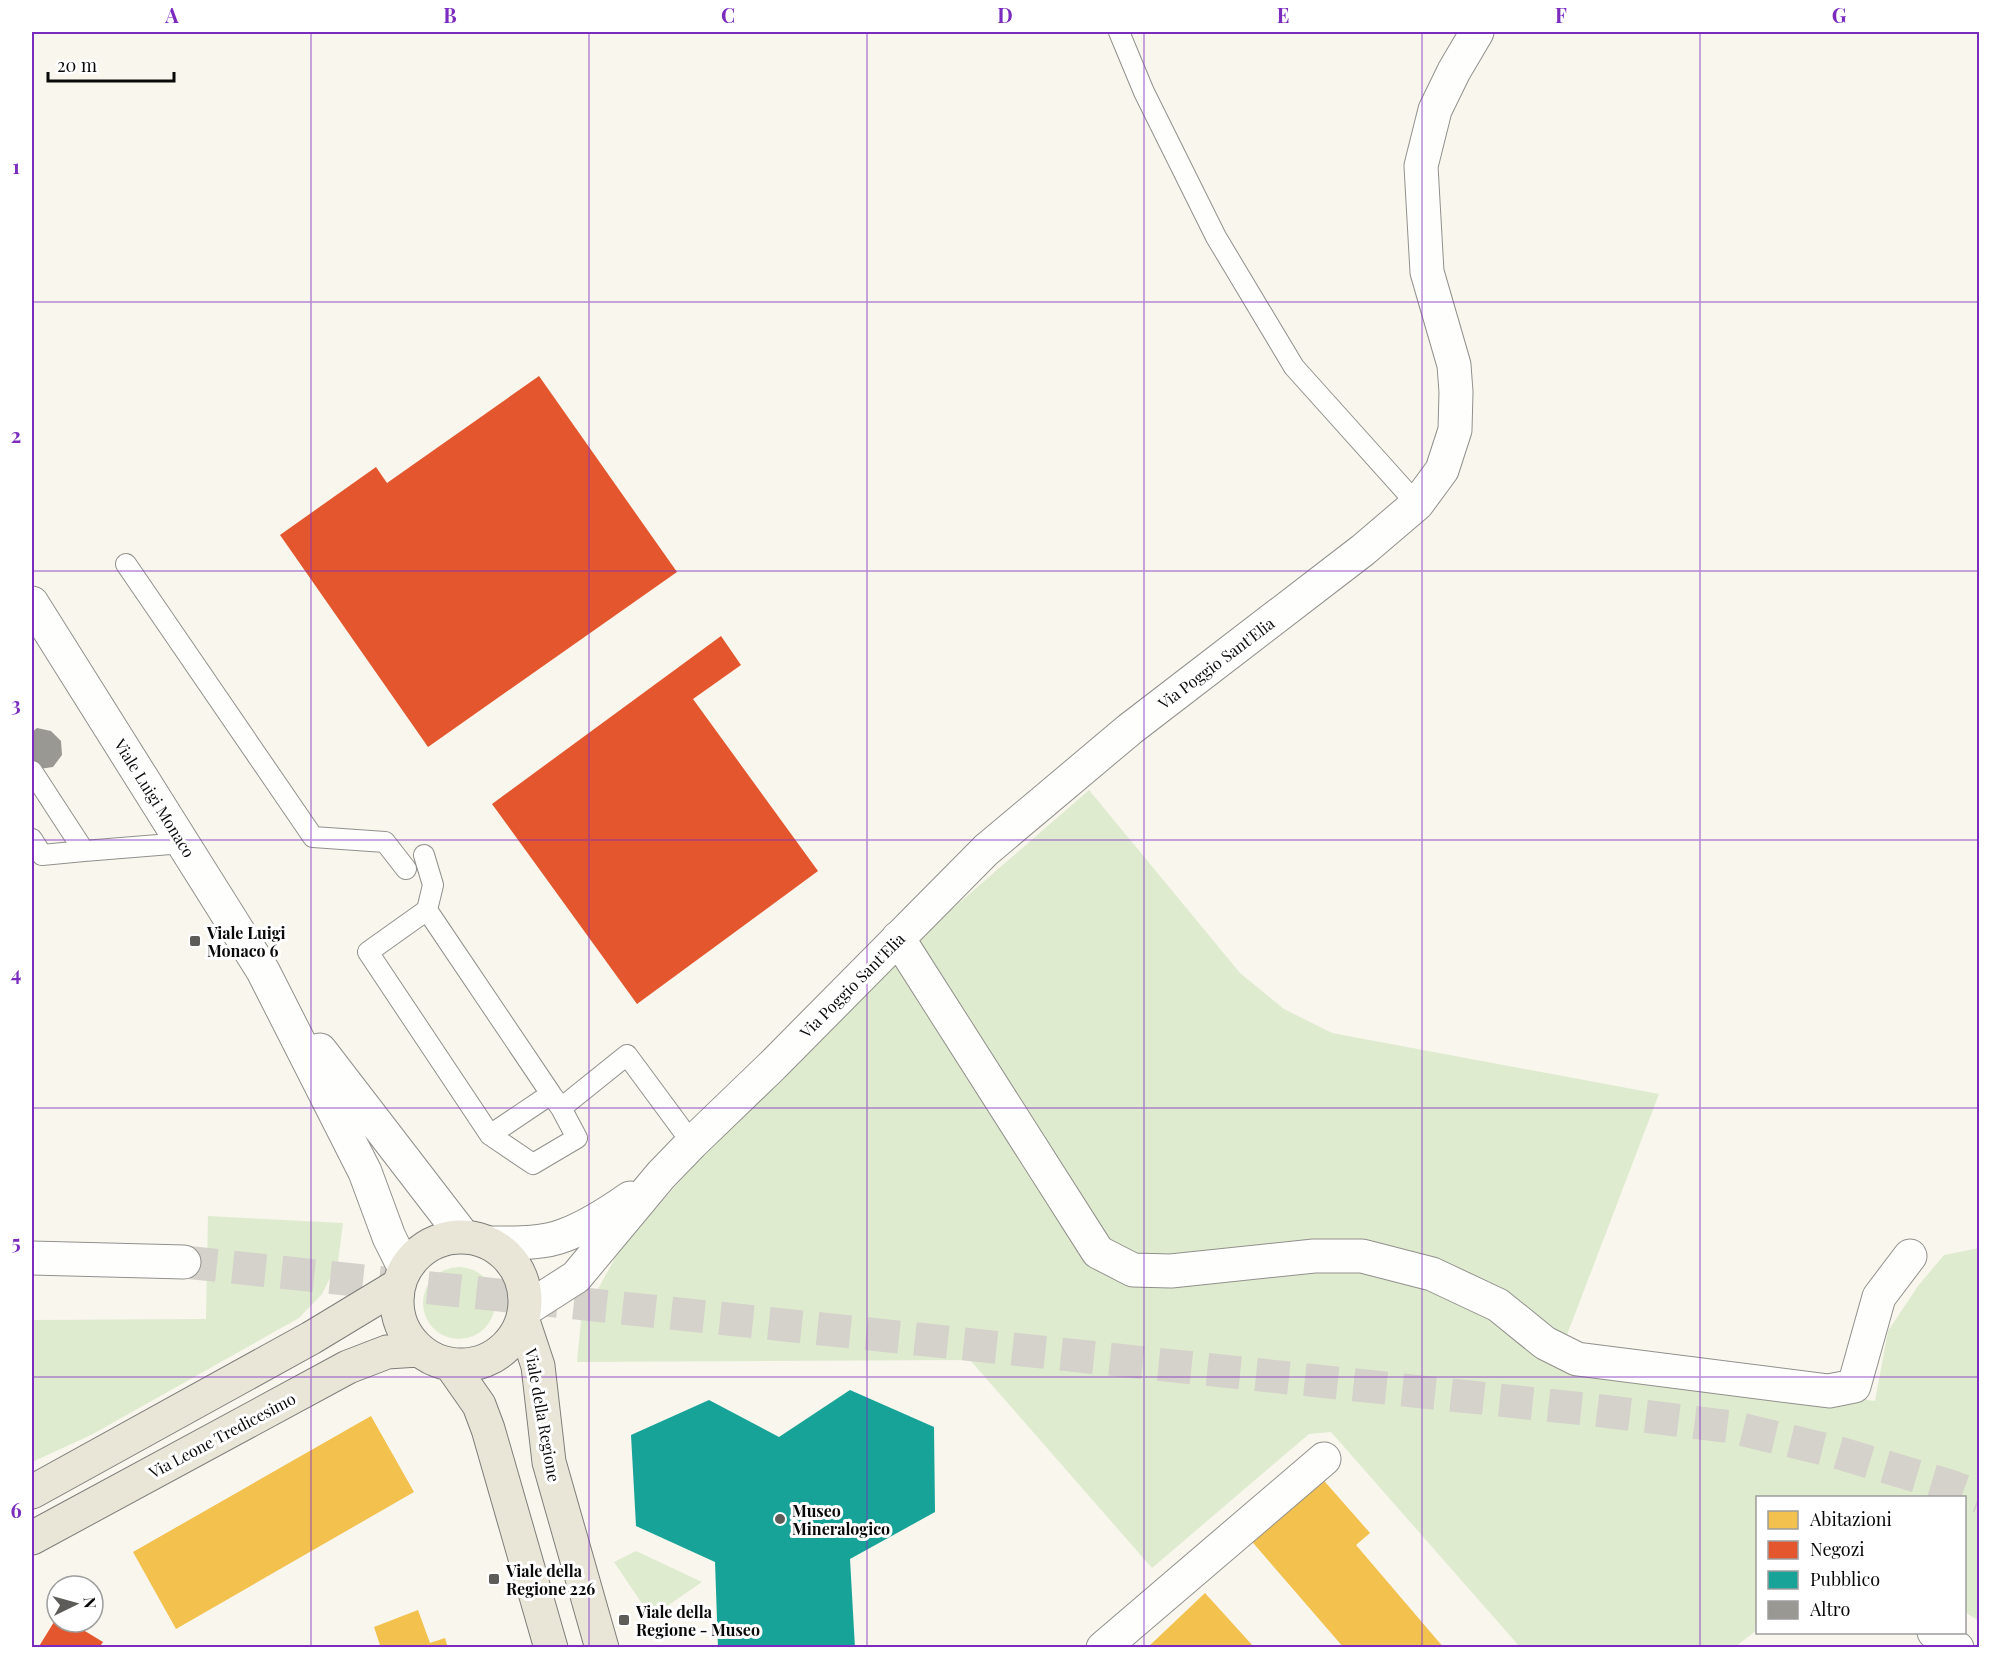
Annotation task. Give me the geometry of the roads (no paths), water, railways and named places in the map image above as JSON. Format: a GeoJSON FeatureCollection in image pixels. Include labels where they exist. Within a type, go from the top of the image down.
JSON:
{"type":"FeatureCollection","features":[{"type":"Feature","properties":{"kind":"main road"},"geometry":{"type":"LineString","coordinates":[[32,1492],[311,1338],[401,1277],[420,1251],[440,1239],[477,1240],[504,1253],[514,1264],[521,1279],[525,1294],[524,1315],[506,1346],[491,1358],[472,1364],[451,1365],[418,1350],[401,1326],[395,1305],[401,1277]]}},
{"type":"Feature","properties":{"kind":"main road","name":"Viale della Regione"},"geometry":{"type":"LineString","coordinates":[[524,1315],[538,1366],[549,1462],[602,1647]]}},
{"type":"Feature","properties":{"kind":"main road","name":"Via Leone Tredicesimo"},"geometry":{"type":"LineString","coordinates":[[32,1538],[348,1367],[387,1352],[418,1350]]}},
{"type":"Feature","properties":{"kind":"main road"},"geometry":{"type":"LineString","coordinates":[[451,1365],[479,1406],[488,1429],[551,1647]]}},
{"type":"Feature","properties":{"kind":"street","name":"Via Poggio Sant'Elia"},"geometry":{"type":"LineString","coordinates":[[661,1175],[986,850],[1130,729],[1364,550],[1417,504],[1442,470],[1455,430],[1456,392],[1454,365],[1427,272],[1421,166],[1435,110],[1477,32]]}},
{"type":"Feature","properties":{"kind":"street","name":"Viale Luigi Monaco"},"geometry":{"type":"LineString","coordinates":[[32,603],[277,995]]}},
{"type":"Feature","properties":{"kind":"street"},"geometry":{"type":"LineString","coordinates":[[898,938],[1098,1252],[1133,1270],[1171,1271],[1314,1256],[1362,1256],[1432,1274],[1498,1305],[1545,1343],[1577,1359],[1829,1391],[1854,1386],[1879,1298],[1910,1256]]}},
{"type":"Feature","properties":{"kind":"street"},"geometry":{"type":"LineString","coordinates":[[277,995],[477,1240],[527,1242],[564,1236],[606,1215],[661,1175]]}},
{"type":"Feature","properties":{"kind":"street"},"geometry":{"type":"LineString","coordinates":[[277,995],[365,1172],[401,1277]]}},
{"type":"Feature","properties":{"kind":"street"},"geometry":{"type":"LineString","coordinates":[[524,1315],[576,1277],[661,1175]]}},
{"type":"Feature","properties":{"kind":"street"},"geometry":{"type":"LineString","coordinates":[[32,1258],[183,1262]]}},
{"type":"Feature","properties":{"kind":"street"},"geometry":{"type":"LineString","coordinates":[[1103,1647],[1324,1460]]}},
{"type":"Feature","properties":{"kind":"street"},"geometry":{"type":"LineString","coordinates":[[1937,1634],[1957,1647]]}},
{"type":"Feature","properties":{"kind":"lane"},"geometry":{"type":"LineString","coordinates":[[1119,32],[1144,92],[1216,237],[1294,367],[1417,504]]}},
{"type":"Feature","properties":{"kind":"lane"},"geometry":{"type":"LineString","coordinates":[[126,564],[313,837],[385,842],[406,869]]}},
{"type":"Feature","properties":{"kind":"lane"},"geometry":{"type":"LineString","coordinates":[[32,771],[84,851]]}},
{"type":"Feature","properties":{"kind":"lane"},"geometry":{"type":"LineString","coordinates":[[32,839],[42,855],[183,843]]}},
{"type":"Feature","properties":{"kind":"lane"},"geometry":{"type":"LineString","coordinates":[[424,855],[433,885],[427,910],[368,952],[490,1135],[533,1164],[577,1138],[556,1101],[427,910]]}},
{"type":"Feature","properties":{"kind":"lane"},"geometry":{"type":"LineString","coordinates":[[490,1135],[556,1101],[627,1055],[692,1143]]}},
{"type":"Feature","properties":{"kind":"tunnel"},"geometry":{"type":"LineString","coordinates":[[184,1262],[1594,1410],[1732,1427],[1836,1452],[1980,1497]]}},
{"type":"Feature","properties":{"kind":"place","name":"Viale Luigi Monaco 6"},"geometry":{"type":"Point","coordinates":[195,941]}},
{"type":"Feature","properties":{"kind":"place","name":"Museo Mineralogico"},"geometry":{"type":"Point","coordinates":[780,1519]}},
{"type":"Feature","properties":{"kind":"place","name":"Viale della Regione 226"},"geometry":{"type":"Point","coordinates":[494,1579]}},
{"type":"Feature","properties":{"kind":"place","name":"Viale della Regione - Museo"},"geometry":{"type":"Point","coordinates":[624,1620]}}]}
